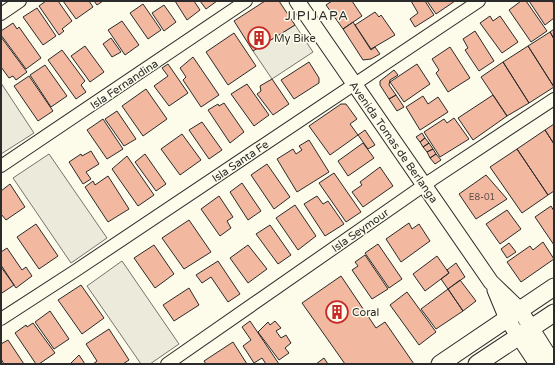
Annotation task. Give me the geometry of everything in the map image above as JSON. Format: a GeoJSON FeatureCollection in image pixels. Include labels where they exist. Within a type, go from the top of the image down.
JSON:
{"type":"FeatureCollection","features":[{"type":"Feature","properties":{"kind":"main road"},"geometry":{"type":"LineString","coordinates":[[440,364],[554,287]]}},
{"type":"Feature","properties":{"kind":"main road"},"geometry":{"type":"LineString","coordinates":[[477,364],[554,313]]}},
{"type":"Feature","properties":{"kind":"street"},"geometry":{"type":"LineString","coordinates":[[1,14],[20,1]]}},
{"type":"Feature","properties":{"kind":"street","name":"Isla Fernandina"},"geometry":{"type":"LineString","coordinates":[[1,166],[246,1]]}},
{"type":"Feature","properties":{"kind":"street","name":"Avenida Tomas de Berlanga"},"geometry":{"type":"LineString","coordinates":[[297,1],[513,314],[524,332],[537,364]]}},
{"type":"Feature","properties":{"kind":"street","name":"Isla Santa Fe"},"geometry":{"type":"LineString","coordinates":[[1,319],[76,271],[479,1]]}},
{"type":"Feature","properties":{"kind":"street","name":"Isla Seymour"},"geometry":{"type":"LineString","coordinates":[[167,364],[424,186],[554,99]]}},
{"type":"Feature","properties":{"kind":"street","name":"Avenida Tomas de Berlanga"},"geometry":{"type":"LineString","coordinates":[[524,332],[554,364]]}},
{"type":"Feature","properties":{"kind":"shaded area"},"geometry":{"type":"Polygon","coordinates":[[[295,25],[313,52],[272,79],[253,51],[295,25]]]}},
{"type":"Feature","properties":{"kind":"shaded area"},"geometry":{"type":"Polygon","coordinates":[[[1,83],[34,133],[1,154],[1,83]]]}},
{"type":"Feature","properties":{"kind":"shaded area"},"geometry":{"type":"Polygon","coordinates":[[[49,154],[107,238],[71,263],[13,178],[49,154]]]}},
{"type":"Feature","properties":{"kind":"shaded area"},"geometry":{"type":"Polygon","coordinates":[[[122,261],[179,344],[150,364],[141,364],[87,286],[122,261]]]}},
{"type":"Feature","properties":{"kind":"building"},"geometry":{"type":"Polygon","coordinates":[[[46,1],[58,1],[72,21],[62,29],[64,31],[59,35],[39,6],[46,1]]]}},
{"type":"Feature","properties":{"kind":"building"},"geometry":{"type":"Polygon","coordinates":[[[63,1],[89,1],[93,7],[76,19],[63,1]]]}},
{"type":"Feature","properties":{"kind":"building"},"geometry":{"type":"Polygon","coordinates":[[[94,1],[103,1],[97,5],[94,1]]]}},
{"type":"Feature","properties":{"kind":"building"},"geometry":{"type":"Polygon","coordinates":[[[175,1],[194,1],[200,10],[187,20],[175,1]]]}},
{"type":"Feature","properties":{"kind":"building"},"geometry":{"type":"Polygon","coordinates":[[[200,1],[217,1],[206,9],[200,1]]]}},
{"type":"Feature","properties":{"kind":"building","name":"My Bike"},"geometry":{"type":"Polygon","coordinates":[[[265,1],[279,1],[295,25],[253,51],[234,21],[265,1]]]}},
{"type":"Feature","properties":{"kind":"building"},"geometry":{"type":"Polygon","coordinates":[[[332,1],[352,1],[362,16],[343,29],[326,5],[332,1]]]}},
{"type":"Feature","properties":{"kind":"building"},"geometry":{"type":"Polygon","coordinates":[[[411,1],[425,1],[434,15],[415,27],[410,19],[418,13],[411,1]]]}},
{"type":"Feature","properties":{"kind":"building"},"geometry":{"type":"Polygon","coordinates":[[[427,1],[455,1],[436,14],[427,1]]]}},
{"type":"Feature","properties":{"kind":"building"},"geometry":{"type":"Polygon","coordinates":[[[521,1],[526,1],[547,31],[531,42],[509,10],[521,1]]]}},
{"type":"Feature","properties":{"kind":"building"},"geometry":{"type":"Polygon","coordinates":[[[529,1],[552,1],[554,4],[554,18],[545,25],[529,1]]]}},
{"type":"Feature","properties":{"kind":"building"},"geometry":{"type":"Polygon","coordinates":[[[143,4],[161,30],[148,39],[130,13],[143,4]]]}},
{"type":"Feature","properties":{"kind":"building"},"geometry":{"type":"Polygon","coordinates":[[[164,5],[176,22],[164,31],[152,13],[164,5]]]}},
{"type":"Feature","properties":{"kind":"building"},"geometry":{"type":"Polygon","coordinates":[[[37,8],[56,36],[43,45],[23,17],[37,8]]]}},
{"type":"Feature","properties":{"kind":"building"},"geometry":{"type":"Polygon","coordinates":[[[375,12],[379,17],[381,15],[395,35],[371,49],[355,25],[375,12]]]}},
{"type":"Feature","properties":{"kind":"building"},"geometry":{"type":"Polygon","coordinates":[[[490,16],[493,21],[500,16],[518,42],[502,53],[480,23],[490,16]]]}},
{"type":"Feature","properties":{"kind":"building"},"geometry":{"type":"Polygon","coordinates":[[[122,21],[139,45],[125,55],[108,30],[122,21]]]}},
{"type":"Feature","properties":{"kind":"building"},"geometry":{"type":"Polygon","coordinates":[[[353,22],[371,50],[375,47],[380,54],[371,59],[363,60],[343,29],[353,22]]]}},
{"type":"Feature","properties":{"kind":"building"},"geometry":{"type":"Polygon","coordinates":[[[13,23],[17,29],[19,27],[41,58],[26,69],[1,35],[1,31],[13,23]]]}},
{"type":"Feature","properties":{"kind":"building"},"geometry":{"type":"Polygon","coordinates":[[[554,29],[554,39],[550,32],[554,29]]]}},
{"type":"Feature","properties":{"kind":"building"},"geometry":{"type":"Polygon","coordinates":[[[475,31],[494,61],[479,71],[465,50],[468,48],[463,39],[475,31]]]}},
{"type":"Feature","properties":{"kind":"building"},"geometry":{"type":"Polygon","coordinates":[[[550,32],[554,39],[554,87],[528,46],[550,32]]]}},
{"type":"Feature","properties":{"kind":"building"},"geometry":{"type":"Polygon","coordinates":[[[234,33],[256,66],[228,85],[206,52],[234,33]]]}},
{"type":"Feature","properties":{"kind":"building"},"geometry":{"type":"Polygon","coordinates":[[[1,37],[27,72],[16,80],[13,76],[9,78],[1,67],[1,37]]]}},
{"type":"Feature","properties":{"kind":"building"},"geometry":{"type":"Polygon","coordinates":[[[111,38],[121,52],[112,57],[103,44],[111,38]]]}},
{"type":"Feature","properties":{"kind":"building"},"geometry":{"type":"Polygon","coordinates":[[[85,46],[104,72],[90,82],[71,56],[85,46]]]}},
{"type":"Feature","properties":{"kind":"building"},"geometry":{"type":"Polygon","coordinates":[[[528,46],[554,87],[529,103],[503,62],[528,46]]]}},
{"type":"Feature","properties":{"kind":"building"},"geometry":{"type":"Polygon","coordinates":[[[450,47],[470,78],[448,92],[436,73],[439,70],[432,59],[450,47]]]}},
{"type":"Feature","properties":{"kind":"building"},"geometry":{"type":"Polygon","coordinates":[[[62,50],[85,81],[81,85],[86,92],[76,99],[48,60],[62,50]]]}},
{"type":"Feature","properties":{"kind":"building"},"geometry":{"type":"Polygon","coordinates":[[[193,57],[219,95],[201,107],[183,80],[186,77],[180,68],[193,57]]]}},
{"type":"Feature","properties":{"kind":"building"},"geometry":{"type":"Polygon","coordinates":[[[309,62],[319,78],[319,83],[294,99],[281,80],[309,62]]]}},
{"type":"Feature","properties":{"kind":"building"},"geometry":{"type":"Polygon","coordinates":[[[503,62],[529,103],[507,116],[481,77],[503,62]]]}},
{"type":"Feature","properties":{"kind":"building"},"geometry":{"type":"Polygon","coordinates":[[[168,64],[188,93],[169,106],[154,86],[168,76],[162,68],[168,64]]]}},
{"type":"Feature","properties":{"kind":"building"},"geometry":{"type":"Polygon","coordinates":[[[417,64],[430,84],[404,102],[390,82],[417,64]]]}},
{"type":"Feature","properties":{"kind":"building"},"geometry":{"type":"Polygon","coordinates":[[[45,65],[67,96],[51,107],[30,75],[45,65]]]}},
{"type":"Feature","properties":{"kind":"building"},"geometry":{"type":"Polygon","coordinates":[[[394,70],[398,75],[390,80],[389,85],[396,95],[389,99],[380,85],[380,81],[394,70]]]}},
{"type":"Feature","properties":{"kind":"building"},"geometry":{"type":"Polygon","coordinates":[[[29,76],[53,111],[38,121],[14,86],[29,76]]]}},
{"type":"Feature","properties":{"kind":"building"},"geometry":{"type":"Polygon","coordinates":[[[272,79],[289,104],[273,115],[257,94],[261,91],[260,86],[272,79]]]}},
{"type":"Feature","properties":{"kind":"building"},"geometry":{"type":"Polygon","coordinates":[[[247,84],[269,115],[254,126],[231,94],[247,84]]]}},
{"type":"Feature","properties":{"kind":"building"},"geometry":{"type":"Polygon","coordinates":[[[146,89],[167,119],[143,136],[122,106],[146,89]]]}},
{"type":"Feature","properties":{"kind":"building"},"geometry":{"type":"Polygon","coordinates":[[[396,95],[404,107],[397,111],[389,99],[396,95]]]}},
{"type":"Feature","properties":{"kind":"building"},"geometry":{"type":"Polygon","coordinates":[[[493,95],[507,116],[473,140],[458,118],[493,95]]]}},
{"type":"Feature","properties":{"kind":"building"},"geometry":{"type":"Polygon","coordinates":[[[423,96],[428,104],[438,97],[448,112],[420,130],[406,107],[423,96]]]}},
{"type":"Feature","properties":{"kind":"building"},"geometry":{"type":"Polygon","coordinates":[[[224,103],[244,132],[230,143],[208,110],[218,104],[219,106],[224,103]]]}},
{"type":"Feature","properties":{"kind":"building"},"geometry":{"type":"Polygon","coordinates":[[[341,104],[346,104],[357,119],[350,124],[358,135],[330,155],[309,126],[341,104]]]}},
{"type":"Feature","properties":{"kind":"building"},"geometry":{"type":"Polygon","coordinates":[[[117,111],[136,139],[124,146],[105,119],[117,111]]]}},
{"type":"Feature","properties":{"kind":"building"},"geometry":{"type":"Polygon","coordinates":[[[454,118],[469,139],[440,157],[424,132],[444,119],[447,123],[454,118]]]}},
{"type":"Feature","properties":{"kind":"building"},"geometry":{"type":"Polygon","coordinates":[[[103,119],[123,149],[107,159],[87,130],[103,119]]]}},
{"type":"Feature","properties":{"kind":"building"},"geometry":{"type":"Polygon","coordinates":[[[202,122],[222,150],[209,159],[189,130],[202,122]]]}},
{"type":"Feature","properties":{"kind":"building"},"geometry":{"type":"Polygon","coordinates":[[[554,124],[554,144],[545,130],[554,124]]]}},
{"type":"Feature","properties":{"kind":"building"},"geometry":{"type":"Polygon","coordinates":[[[365,130],[375,145],[368,149],[358,135],[365,130]]]}},
{"type":"Feature","properties":{"kind":"building"},"geometry":{"type":"Polygon","coordinates":[[[545,130],[554,144],[554,191],[548,195],[517,149],[545,130]]]}},
{"type":"Feature","properties":{"kind":"building"},"geometry":{"type":"Polygon","coordinates":[[[422,133],[425,138],[420,142],[416,137],[422,133]]]}},
{"type":"Feature","properties":{"kind":"building"},"geometry":{"type":"Polygon","coordinates":[[[182,134],[201,160],[180,175],[161,149],[182,134]]]}},
{"type":"Feature","properties":{"kind":"building"},"geometry":{"type":"Polygon","coordinates":[[[425,138],[429,143],[423,147],[420,142],[425,138]]]}},
{"type":"Feature","properties":{"kind":"building"},"geometry":{"type":"Polygon","coordinates":[[[309,140],[329,172],[297,192],[277,159],[293,149],[296,154],[302,150],[299,146],[309,140]]]}},
{"type":"Feature","properties":{"kind":"building"},"geometry":{"type":"Polygon","coordinates":[[[363,143],[374,158],[348,176],[338,161],[363,143]]]}},
{"type":"Feature","properties":{"kind":"building"},"geometry":{"type":"Polygon","coordinates":[[[429,143],[433,149],[427,152],[423,147],[429,143]]]}},
{"type":"Feature","properties":{"kind":"building"},"geometry":{"type":"Polygon","coordinates":[[[433,149],[436,154],[430,158],[427,152],[433,149]]]}},
{"type":"Feature","properties":{"kind":"building"},"geometry":{"type":"Polygon","coordinates":[[[517,149],[548,195],[522,213],[490,167],[517,149]]]}},
{"type":"Feature","properties":{"kind":"building"},"geometry":{"type":"Polygon","coordinates":[[[91,151],[99,164],[86,172],[91,179],[83,184],[69,162],[81,154],[82,156],[91,151]]]}},
{"type":"Feature","properties":{"kind":"building"},"geometry":{"type":"Polygon","coordinates":[[[145,154],[166,184],[156,191],[135,162],[145,154]]]}},
{"type":"Feature","properties":{"kind":"building"},"geometry":{"type":"Polygon","coordinates":[[[436,154],[441,160],[435,164],[430,158],[436,154]]]}},
{"type":"Feature","properties":{"kind":"building"},"geometry":{"type":"Polygon","coordinates":[[[127,156],[154,195],[138,206],[112,169],[127,156]]]}},
{"type":"Feature","properties":{"kind":"building"},"geometry":{"type":"Polygon","coordinates":[[[267,164],[290,197],[274,209],[251,175],[267,164]]]}},
{"type":"Feature","properties":{"kind":"building"},"geometry":{"type":"Polygon","coordinates":[[[380,167],[393,186],[363,207],[352,192],[362,185],[360,182],[380,167]]]}},
{"type":"Feature","properties":{"kind":"building"},"geometry":{"type":"Polygon","coordinates":[[[334,173],[361,212],[346,222],[319,183],[334,173]]]}},
{"type":"Feature","properties":{"kind":"building"},"geometry":{"type":"Polygon","coordinates":[[[486,175],[507,199],[476,219],[459,194],[486,175]]]}},
{"type":"Feature","properties":{"kind":"building"},"geometry":{"type":"Polygon","coordinates":[[[108,176],[129,209],[108,222],[85,187],[93,181],[95,185],[108,176]]]}},
{"type":"Feature","properties":{"kind":"building"},"geometry":{"type":"Polygon","coordinates":[[[242,183],[261,211],[248,220],[230,192],[242,183]]]}},
{"type":"Feature","properties":{"kind":"building"},"geometry":{"type":"Polygon","coordinates":[[[10,184],[25,207],[6,220],[1,214],[1,191],[10,184]]]}},
{"type":"Feature","properties":{"kind":"building"},"geometry":{"type":"Polygon","coordinates":[[[219,196],[233,217],[227,221],[231,228],[220,236],[201,209],[219,196]]]}},
{"type":"Feature","properties":{"kind":"building"},"geometry":{"type":"Polygon","coordinates":[[[317,196],[323,204],[328,201],[344,224],[325,236],[304,204],[317,196]]]}},
{"type":"Feature","properties":{"kind":"building"},"geometry":{"type":"Polygon","coordinates":[[[295,205],[316,236],[298,250],[276,218],[295,205]]]}},
{"type":"Feature","properties":{"kind":"building"},"geometry":{"type":"Polygon","coordinates":[[[551,206],[554,211],[554,245],[535,217],[551,206]]]}},
{"type":"Feature","properties":{"kind":"building"},"geometry":{"type":"Polygon","coordinates":[[[507,210],[521,229],[500,244],[486,224],[507,210]]]}},
{"type":"Feature","properties":{"kind":"building"},"geometry":{"type":"Polygon","coordinates":[[[189,220],[211,252],[184,269],[162,238],[189,220]]]}},
{"type":"Feature","properties":{"kind":"building"},"geometry":{"type":"Polygon","coordinates":[[[409,223],[412,229],[419,224],[430,241],[401,262],[386,239],[409,223]]]}},
{"type":"Feature","properties":{"kind":"building"},"geometry":{"type":"Polygon","coordinates":[[[36,224],[58,256],[39,269],[17,237],[36,224]]]}},
{"type":"Feature","properties":{"kind":"building"},"geometry":{"type":"Polygon","coordinates":[[[270,225],[291,255],[278,264],[256,234],[270,225]]]}},
{"type":"Feature","properties":{"kind":"building"},"geometry":{"type":"Polygon","coordinates":[[[543,242],[554,259],[521,282],[507,262],[530,246],[533,250],[543,242]]]}},
{"type":"Feature","properties":{"kind":"building"},"geometry":{"type":"Polygon","coordinates":[[[509,243],[516,252],[507,258],[501,249],[509,243]]]}},
{"type":"Feature","properties":{"kind":"building"},"geometry":{"type":"Polygon","coordinates":[[[378,244],[402,279],[389,288],[365,253],[378,244]]]}},
{"type":"Feature","properties":{"kind":"building"},"geometry":{"type":"Polygon","coordinates":[[[154,245],[174,274],[155,288],[134,258],[154,245]]]}},
{"type":"Feature","properties":{"kind":"building"},"geometry":{"type":"Polygon","coordinates":[[[248,245],[267,269],[248,283],[230,258],[248,245]]]}},
{"type":"Feature","properties":{"kind":"building"},"geometry":{"type":"Polygon","coordinates":[[[7,248],[22,270],[26,267],[32,276],[16,288],[1,265],[1,252],[7,248]]]}},
{"type":"Feature","properties":{"kind":"building"},"geometry":{"type":"Polygon","coordinates":[[[365,255],[388,289],[372,299],[352,270],[358,266],[355,262],[365,255]]]}},
{"type":"Feature","properties":{"kind":"building"},"geometry":{"type":"Polygon","coordinates":[[[437,256],[449,273],[425,291],[413,274],[437,256]]]}},
{"type":"Feature","properties":{"kind":"building"},"geometry":{"type":"Polygon","coordinates":[[[218,261],[240,294],[228,302],[211,277],[202,283],[196,275],[218,261]]]}},
{"type":"Feature","properties":{"kind":"building"},"geometry":{"type":"Polygon","coordinates":[[[456,263],[465,277],[448,289],[441,279],[449,273],[447,270],[456,263]]]}},
{"type":"Feature","properties":{"kind":"building"},"geometry":{"type":"Polygon","coordinates":[[[1,267],[14,285],[2,293],[1,293],[1,267]]]}},
{"type":"Feature","properties":{"kind":"building","name":"Coral"},"geometry":{"type":"Polygon","coordinates":[[[341,276],[376,328],[385,322],[414,364],[345,364],[302,303],[341,276]]]}},
{"type":"Feature","properties":{"kind":"building"},"geometry":{"type":"Polygon","coordinates":[[[460,280],[476,301],[463,311],[448,289],[460,280]]]}},
{"type":"Feature","properties":{"kind":"building"},"geometry":{"type":"Polygon","coordinates":[[[81,285],[104,318],[82,334],[58,300],[81,285]]]}},
{"type":"Feature","properties":{"kind":"building"},"geometry":{"type":"Polygon","coordinates":[[[189,288],[199,305],[174,321],[163,305],[189,288]]]}},
{"type":"Feature","properties":{"kind":"building"},"geometry":{"type":"Polygon","coordinates":[[[448,289],[463,311],[436,329],[421,309],[448,289]]]}},
{"type":"Feature","properties":{"kind":"building"},"geometry":{"type":"Polygon","coordinates":[[[407,292],[436,332],[419,345],[390,305],[407,292]]]}},
{"type":"Feature","properties":{"kind":"building"},"geometry":{"type":"Polygon","coordinates":[[[50,311],[69,339],[54,349],[35,322],[50,311]]]}},
{"type":"Feature","properties":{"kind":"building"},"geometry":{"type":"Polygon","coordinates":[[[250,321],[279,364],[266,364],[262,358],[254,363],[243,346],[251,340],[242,327],[250,321]]]}},
{"type":"Feature","properties":{"kind":"building"},"geometry":{"type":"Polygon","coordinates":[[[275,321],[281,328],[276,331],[281,338],[286,335],[291,343],[285,348],[289,353],[279,360],[258,332],[268,322],[270,325],[275,321]]]}},
{"type":"Feature","properties":{"kind":"building"},"geometry":{"type":"Polygon","coordinates":[[[33,323],[55,353],[39,364],[36,364],[15,333],[26,325],[27,327],[33,323]]]}},
{"type":"Feature","properties":{"kind":"building"},"geometry":{"type":"Polygon","coordinates":[[[109,329],[129,360],[123,364],[93,364],[97,361],[86,344],[109,329]]]}},
{"type":"Feature","properties":{"kind":"building"},"geometry":{"type":"Polygon","coordinates":[[[8,340],[24,364],[4,364],[1,359],[1,344],[8,340]]]}},
{"type":"Feature","properties":{"kind":"building"},"geometry":{"type":"Polygon","coordinates":[[[233,342],[247,364],[206,364],[204,361],[233,342]]]}},
{"type":"Feature","properties":{"kind":"building"},"geometry":{"type":"Polygon","coordinates":[[[79,355],[85,364],[70,364],[79,355]]]}},
{"type":"Feature","properties":{"kind":"building"},"geometry":{"type":"Polygon","coordinates":[[[324,358],[328,364],[316,364],[324,358]]]}},
{"type":"Feature","properties":{"kind":"place","name":"My Bike"},"geometry":{"type":"Point","coordinates":[259,38]}},
{"type":"Feature","properties":{"kind":"place","name":"Coral"},"geometry":{"type":"Point","coordinates":[337,312]}},
{"type":"Feature","properties":{"kind":"district","name":"JIPIJAPA"},"geometry":{"type":"Point","coordinates":[317,15]}}]}
